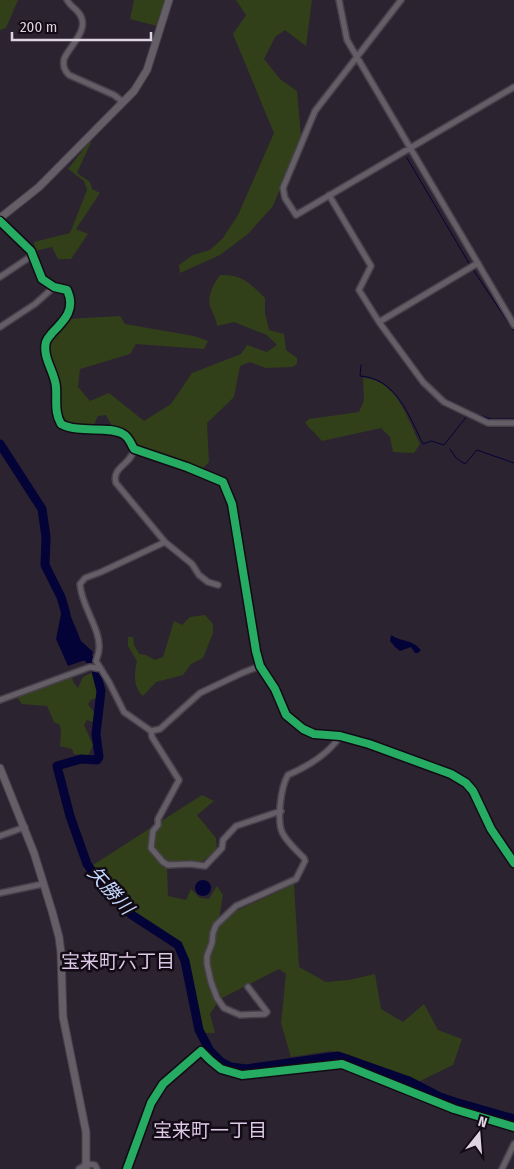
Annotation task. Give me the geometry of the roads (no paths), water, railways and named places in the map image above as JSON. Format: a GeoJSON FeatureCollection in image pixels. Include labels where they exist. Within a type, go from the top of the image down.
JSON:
{"type":"FeatureCollection","features":[{"type":"Feature","properties":{"kind":"street"},"geometry":{"type":"LineString","coordinates":[[67,0],[72,8],[78,12],[83,24],[82,30],[64,59],[63,64],[66,72],[114,95],[123,102]]}},
{"type":"Feature","properties":{"kind":"street"},"geometry":{"type":"LineString","coordinates":[[169,0],[147,70],[138,85],[39,187],[0,219],[31,250],[42,279],[54,287],[67,290],[70,298],[71,307],[68,313],[47,338],[45,347],[55,384],[56,408],[59,421],[66,427],[89,430],[113,430],[121,433],[129,440],[134,449],[187,467],[223,482],[232,504],[254,643],[260,666],[275,689],[286,715],[303,729],[314,734],[340,736],[369,744],[458,777],[473,791],[491,828],[514,863]]}},
{"type":"Feature","properties":{"kind":"street"},"geometry":{"type":"LineString","coordinates":[[339,0],[345,35],[356,56],[514,325]]}},
{"type":"Feature","properties":{"kind":"street"},"geometry":{"type":"LineString","coordinates":[[401,0],[315,110],[283,188],[285,198],[296,215],[514,87]]}},
{"type":"Feature","properties":{"kind":"street"},"geometry":{"type":"LineString","coordinates":[[329,195],[371,266],[359,290],[378,322],[423,382],[444,402],[488,423],[514,423]]}},
{"type":"Feature","properties":{"kind":"street"},"geometry":{"type":"LineString","coordinates":[[0,277],[33,255]]}},
{"type":"Feature","properties":{"kind":"street"},"geometry":{"type":"LineString","coordinates":[[378,322],[478,263]]}},
{"type":"Feature","properties":{"kind":"street"},"geometry":{"type":"LineString","coordinates":[[0,327],[35,304],[54,287]]}},
{"type":"Feature","properties":{"kind":"street"},"geometry":{"type":"LineString","coordinates":[[134,449],[129,461],[117,471],[114,479],[116,483],[165,542],[192,564],[208,582],[218,585]]}},
{"type":"Feature","properties":{"kind":"street"},"geometry":{"type":"LineString","coordinates":[[165,542],[81,580],[80,588],[87,613],[98,637],[99,649],[96,661],[124,712],[151,730],[160,730],[200,693],[260,666]]}},
{"type":"Feature","properties":{"kind":"street"},"geometry":{"type":"LineString","coordinates":[[0,700],[90,668],[101,669]]}},
{"type":"Feature","properties":{"kind":"street"},"geometry":{"type":"LineString","coordinates":[[151,730],[152,737],[179,780],[153,832],[151,845],[153,852],[166,864],[205,866],[222,848],[223,840],[236,826],[281,811]]}},
{"type":"Feature","properties":{"kind":"street"},"geometry":{"type":"LineString","coordinates":[[248,987],[267,1012],[265,1014],[240,1015],[224,1008],[217,998],[206,964],[213,933],[216,925],[236,906],[296,879],[305,861],[282,832],[280,826],[283,787],[288,775],[303,768],[322,754],[336,743],[340,736]]}},
{"type":"Feature","properties":{"kind":"street"},"geometry":{"type":"LineString","coordinates":[[0,768],[25,828],[52,911],[60,945],[63,1017],[86,1132],[86,1167]]}},
{"type":"Feature","properties":{"kind":"street"},"geometry":{"type":"LineString","coordinates":[[0,836],[25,828]]}},
{"type":"Feature","properties":{"kind":"street"},"geometry":{"type":"LineString","coordinates":[[0,893],[43,884]]}},
{"type":"Feature","properties":{"kind":"street"},"geometry":{"type":"LineString","coordinates":[[502,1169],[514,1144]]}},
{"type":"Feature","properties":{"kind":"street"},"geometry":{"type":"LineString","coordinates":[[79,1169],[95,1165],[97,1169]]}},
{"type":"Feature","properties":{"kind":"waterway"},"geometry":{"type":"LineString","coordinates":[[407,158],[470,265]]}},
{"type":"Feature","properties":{"kind":"waterway"},"geometry":{"type":"LineString","coordinates":[[472,268],[514,331]]}},
{"type":"Feature","properties":{"kind":"waterway"},"geometry":{"type":"LineString","coordinates":[[361,365],[360,376],[372,378],[383,384],[400,400],[423,444],[431,441],[444,445],[467,416]]}},
{"type":"Feature","properties":{"kind":"waterway"},"geometry":{"type":"LineString","coordinates":[[470,412],[491,419],[514,419]]}},
{"type":"Feature","properties":{"kind":"waterway","name":"矢勝川"},"geometry":{"type":"LineString","coordinates":[[0,444],[42,509],[46,537],[45,565],[61,597],[66,614]]}},
{"type":"Feature","properties":{"kind":"waterway"},"geometry":{"type":"LineString","coordinates":[[450,449],[456,458],[465,464],[477,450],[514,463]]}},
{"type":"Feature","properties":{"kind":"waterway","name":"矢勝川"},"geometry":{"type":"LineString","coordinates":[[82,648],[88,658],[94,663],[101,691],[96,734],[99,757],[97,760],[81,759],[57,766],[70,816],[87,864],[101,884],[132,915],[178,945],[185,961],[199,1030],[210,1051],[221,1062],[231,1067],[246,1069],[338,1056],[409,1081],[440,1097],[514,1119]]}},
{"type":"Feature","properties":{"kind":"district","name":"宝来町六丁目"},"geometry":{"type":"Point","coordinates":[118,961]}},
{"type":"Feature","properties":{"kind":"district","name":"宝来町一丁目"},"geometry":{"type":"Point","coordinates":[210,1130]}}]}
